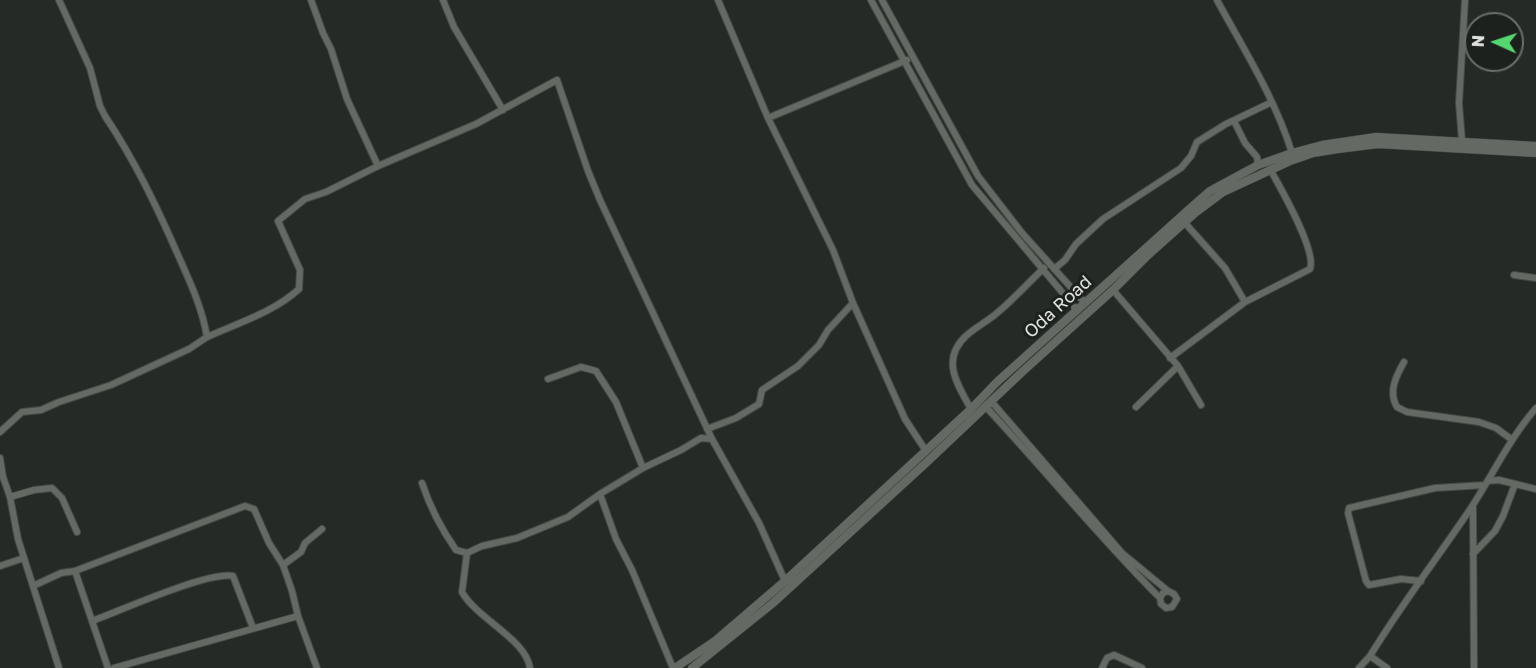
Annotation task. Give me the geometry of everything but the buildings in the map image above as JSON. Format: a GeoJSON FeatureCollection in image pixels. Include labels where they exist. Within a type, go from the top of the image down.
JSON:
{"type":"FeatureCollection","features":[{"type":"Feature","properties":{"kind":"street"},"geometry":{"type":"LineString","coordinates":[[59,0],[90,68],[100,106],[152,194],[194,291],[203,316],[207,337]]}},
{"type":"Feature","properties":{"kind":"street"},"geometry":{"type":"LineString","coordinates":[[311,0],[331,49],[347,99],[378,166]]}},
{"type":"Feature","properties":{"kind":"street"},"geometry":{"type":"LineString","coordinates":[[443,0],[454,27],[503,110]]}},
{"type":"Feature","properties":{"kind":"street"},"geometry":{"type":"LineString","coordinates":[[718,0],[768,118],[833,250],[853,303],[904,419],[926,451]]}},
{"type":"Feature","properties":{"kind":"street"},"geometry":{"type":"LineString","coordinates":[[871,0],[966,175],[987,206],[1077,310]]}},
{"type":"Feature","properties":{"kind":"street"},"geometry":{"type":"LineString","coordinates":[[882,0],[975,171],[1022,233],[1085,303]]}},
{"type":"Feature","properties":{"kind":"street"},"geometry":{"type":"LineString","coordinates":[[1217,0],[1282,122],[1292,153]]}},
{"type":"Feature","properties":{"kind":"street"},"geometry":{"type":"LineString","coordinates":[[1462,141],[1460,103],[1465,0]]}},
{"type":"Feature","properties":{"kind":"street"},"geometry":{"type":"LineString","coordinates":[[768,118],[913,57]]}},
{"type":"Feature","properties":{"kind":"street"},"geometry":{"type":"LineString","coordinates":[[0,432],[22,412],[41,410],[111,385],[189,349],[207,337],[263,312],[291,296],[299,289],[300,270],[278,221],[306,199],[476,124],[557,80],[600,200],[707,429],[759,523],[785,581]]}},
{"type":"Feature","properties":{"kind":"street"},"geometry":{"type":"LineString","coordinates":[[971,410],[957,384],[952,365],[954,350],[966,336],[997,314],[1043,270],[1052,266],[1116,208],[1181,168],[1191,156],[1197,142],[1272,102]]}},
{"type":"Feature","properties":{"kind":"street"},"geometry":{"type":"LineString","coordinates":[[1234,121],[1246,144],[1257,157],[1258,165]]}},
{"type":"Feature","properties":{"kind":"street","name":"Oda Road"},"geometry":{"type":"LineString","coordinates":[[692,668],[773,603],[927,462],[988,403],[1019,368],[1077,310],[1203,197],[1258,165],[1322,145],[1376,137],[1536,146]]}},
{"type":"Feature","properties":{"kind":"street","name":"Oda Road"},"geometry":{"type":"LineString","coordinates":[[674,668],[715,640],[785,581],[971,410],[1113,290],[1147,256],[1223,192],[1270,169],[1313,153],[1378,144],[1536,153]]}},
{"type":"Feature","properties":{"kind":"street"},"geometry":{"type":"LineString","coordinates":[[1170,358],[1245,302],[1310,269],[1312,263],[1296,217],[1270,169]]}},
{"type":"Feature","properties":{"kind":"street"},"geometry":{"type":"LineString","coordinates":[[966,175],[975,171]]}},
{"type":"Feature","properties":{"kind":"street"},"geometry":{"type":"LineString","coordinates":[[1185,223],[1225,268],[1245,302]]}},
{"type":"Feature","properties":{"kind":"street"},"geometry":{"type":"LineString","coordinates":[[1514,275],[1536,278]]}},
{"type":"Feature","properties":{"kind":"street"},"geometry":{"type":"LineString","coordinates":[[1113,290],[1178,366],[1201,405]]}},
{"type":"Feature","properties":{"kind":"street"},"geometry":{"type":"LineString","coordinates":[[707,429],[736,418],[759,404],[762,390],[798,366],[819,345],[828,330],[853,303]]}},
{"type":"Feature","properties":{"kind":"street"},"geometry":{"type":"LineString","coordinates":[[1404,362],[1394,379],[1393,396],[1397,407],[1407,412],[1479,422],[1496,428],[1511,439]]}},
{"type":"Feature","properties":{"kind":"street"},"geometry":{"type":"LineString","coordinates":[[1136,407],[1178,366]]}},
{"type":"Feature","properties":{"kind":"street"},"geometry":{"type":"LineString","coordinates":[[548,379],[581,367],[596,370],[616,402],[643,468]]}},
{"type":"Feature","properties":{"kind":"street"},"geometry":{"type":"LineString","coordinates":[[988,403],[1104,535],[1122,553],[1176,596],[1175,605],[1169,608],[1163,607],[1160,598],[1121,559],[1104,535]]}},
{"type":"Feature","properties":{"kind":"street"},"geometry":{"type":"LineString","coordinates":[[1359,668],[1370,656],[1473,505],[1497,468],[1511,439],[1536,408]]}},
{"type":"Feature","properties":{"kind":"street"},"geometry":{"type":"LineString","coordinates":[[422,483],[428,501],[449,540],[456,550],[467,553],[482,546],[517,538],[568,518],[600,494],[643,468],[700,438],[712,439]]}},
{"type":"Feature","properties":{"kind":"street"},"geometry":{"type":"LineString","coordinates":[[0,458],[24,558],[59,668]]}},
{"type":"Feature","properties":{"kind":"street"},"geometry":{"type":"LineString","coordinates":[[1497,468],[1499,480]]}},
{"type":"Feature","properties":{"kind":"street"},"geometry":{"type":"LineString","coordinates":[[1421,581],[1401,579],[1369,585],[1348,513],[1349,508],[1435,488],[1499,480],[1536,489]]}},
{"type":"Feature","properties":{"kind":"street"},"geometry":{"type":"LineString","coordinates":[[1473,554],[1489,538],[1503,516],[1515,484]]}},
{"type":"Feature","properties":{"kind":"street"},"geometry":{"type":"LineString","coordinates":[[10,497],[34,490],[52,488],[62,498],[77,532]]}},
{"type":"Feature","properties":{"kind":"street"},"geometry":{"type":"LineString","coordinates":[[600,494],[616,539],[632,570],[674,668]]}},
{"type":"Feature","properties":{"kind":"street"},"geometry":{"type":"LineString","coordinates":[[1473,505],[1474,668]]}},
{"type":"Feature","properties":{"kind":"street"},"geometry":{"type":"LineString","coordinates":[[33,586],[61,573],[75,572],[244,506],[254,509],[268,543],[283,565],[317,668]]}},
{"type":"Feature","properties":{"kind":"street"},"geometry":{"type":"LineString","coordinates":[[283,565],[301,552],[305,543],[322,529]]}},
{"type":"Feature","properties":{"kind":"street"},"geometry":{"type":"LineString","coordinates":[[1473,535],[1489,538]]}},
{"type":"Feature","properties":{"kind":"street"},"geometry":{"type":"LineString","coordinates":[[467,553],[462,592],[474,609],[522,650],[530,668]]}},
{"type":"Feature","properties":{"kind":"street"},"geometry":{"type":"LineString","coordinates":[[0,566],[24,558]]}},
{"type":"Feature","properties":{"kind":"street"},"geometry":{"type":"LineString","coordinates":[[75,572],[108,668]]}},
{"type":"Feature","properties":{"kind":"street"},"geometry":{"type":"LineString","coordinates":[[92,621],[207,578],[228,575],[233,576],[253,628]]}},
{"type":"Feature","properties":{"kind":"street"},"geometry":{"type":"LineString","coordinates":[[1160,598],[1168,591]]}},
{"type":"Feature","properties":{"kind":"street"},"geometry":{"type":"LineString","coordinates":[[114,668],[298,616]]}},
{"type":"Feature","properties":{"kind":"street"},"geometry":{"type":"LineString","coordinates":[[1102,668],[1107,658],[1114,655],[1142,668]]}},
{"type":"Feature","properties":{"kind":"street"},"geometry":{"type":"LineString","coordinates":[[1370,656],[1387,668]]}}]}
